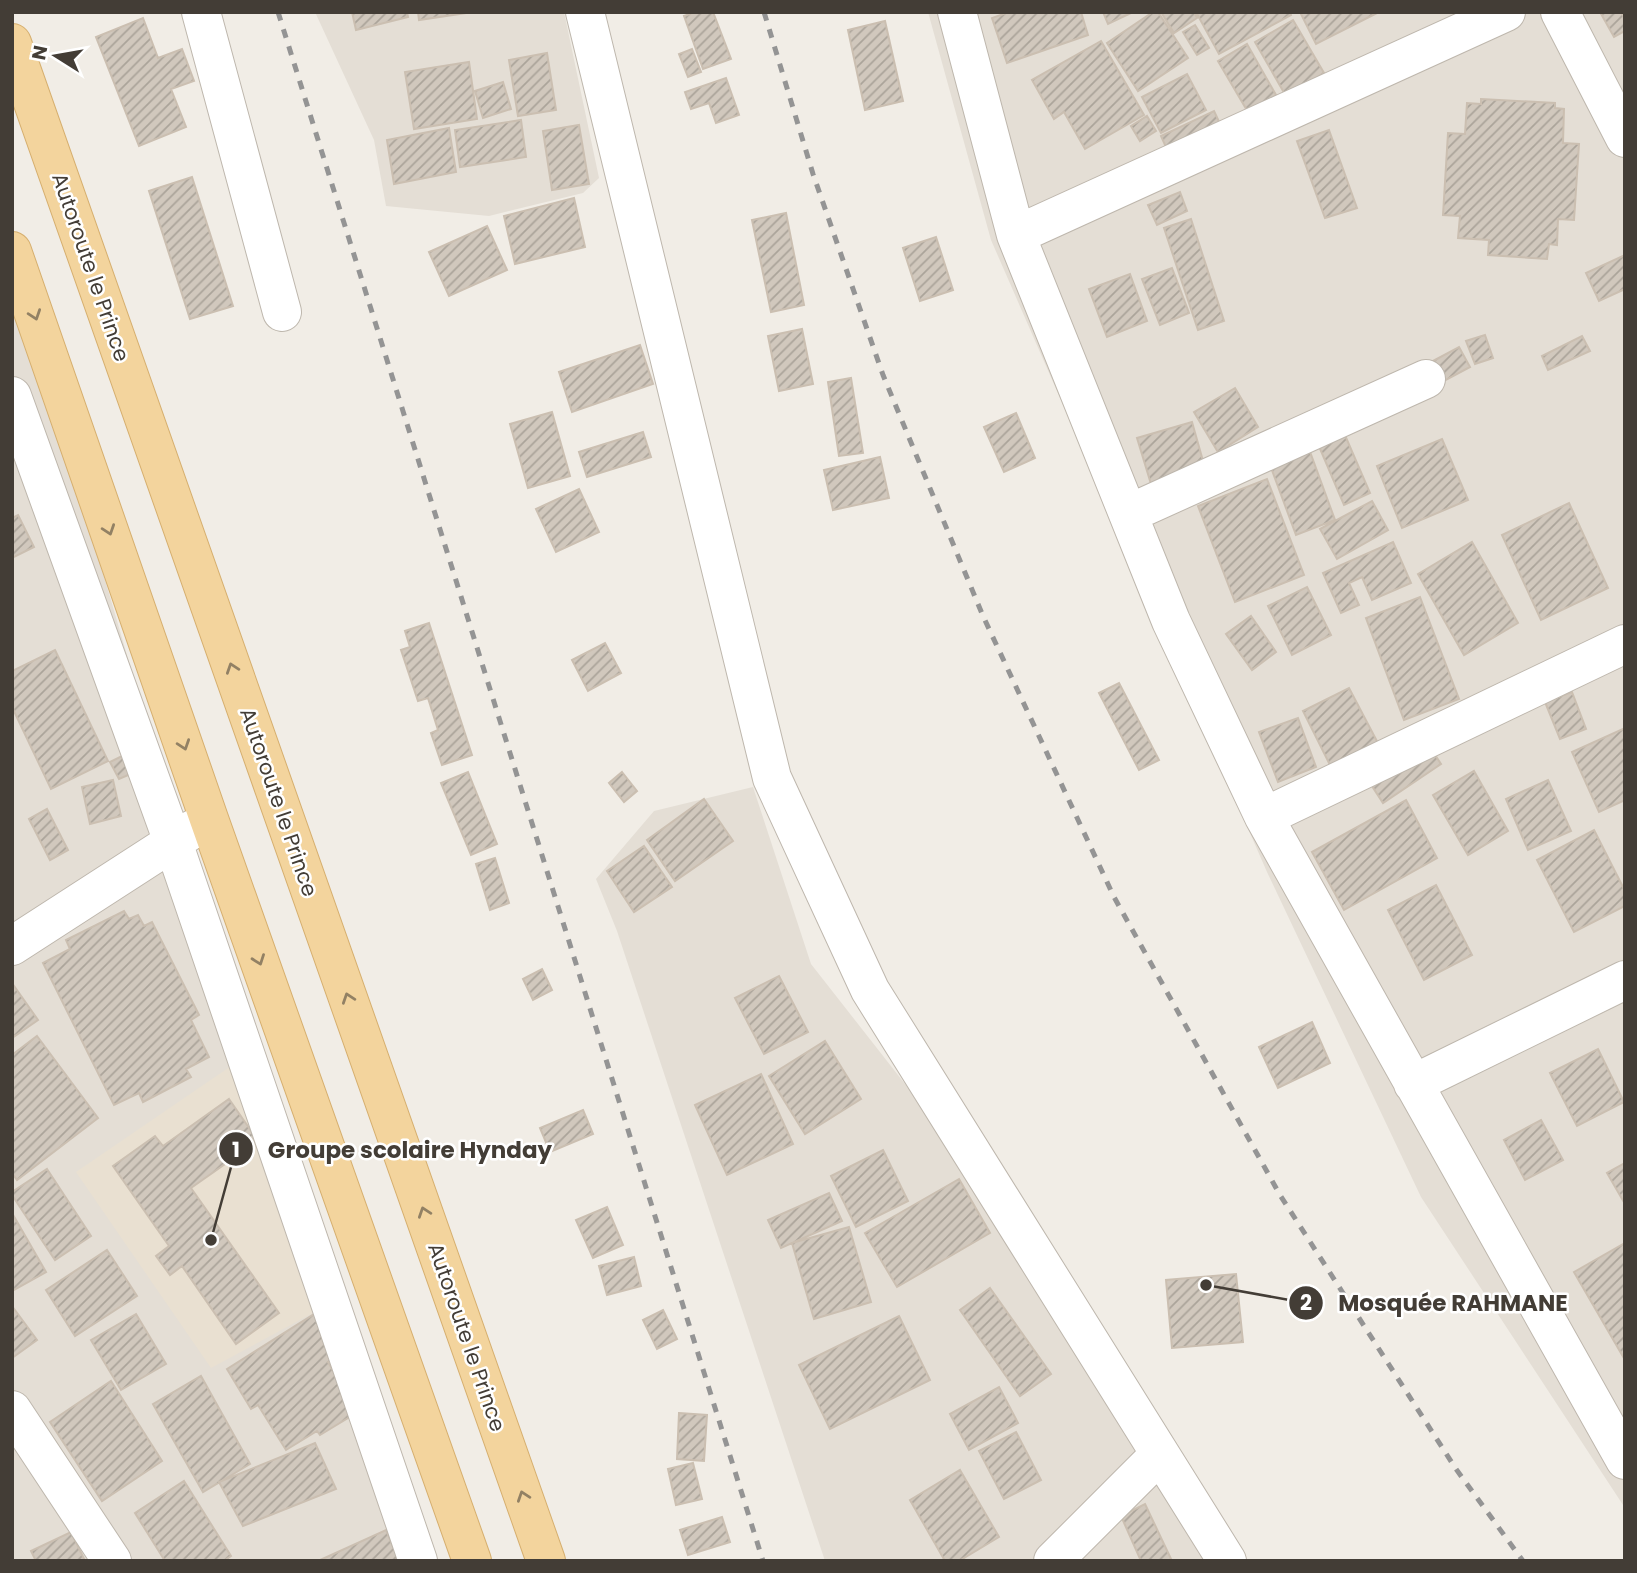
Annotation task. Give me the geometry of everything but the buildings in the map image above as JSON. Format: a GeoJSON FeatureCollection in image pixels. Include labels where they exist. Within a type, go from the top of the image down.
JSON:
{"type":"FeatureCollection","features":[{"type":"Feature","properties":{"kind":"main road","name":"Autoroute le Prince"},"geometry":{"type":"LineString","coordinates":[[12,43],[546,1561]]}},
{"type":"Feature","properties":{"kind":"main road"},"geometry":{"type":"LineString","coordinates":[[12,251],[209,819],[472,1561]]}},
{"type":"Feature","properties":{"kind":"street"},"geometry":{"type":"LineString","coordinates":[[201,12],[282,312]]}},
{"type":"Feature","properties":{"kind":"street"},"geometry":{"type":"LineString","coordinates":[[585,12],[772,778],[870,989],[1227,1561]]}},
{"type":"Feature","properties":{"kind":"street"},"geometry":{"type":"LineString","coordinates":[[957,12],[1016,235],[1171,621],[1264,817],[1625,1460]]}},
{"type":"Feature","properties":{"kind":"street"},"geometry":{"type":"LineString","coordinates":[[1016,235],[1506,12]]}},
{"type":"Feature","properties":{"kind":"street"},"geometry":{"type":"LineString","coordinates":[[1560,12],[1625,138]]}},
{"type":"Feature","properties":{"kind":"street"},"geometry":{"type":"LineString","coordinates":[[1128,514],[1426,379]]}},
{"type":"Feature","properties":{"kind":"street"},"geometry":{"type":"LineString","coordinates":[[12,396],[173,842],[418,1561]]}},
{"type":"Feature","properties":{"kind":"street"},"geometry":{"type":"LineString","coordinates":[[1264,817],[1625,644]]}},
{"type":"Feature","properties":{"kind":"street"},"geometry":{"type":"LineString","coordinates":[[12,946],[209,819]]}},
{"type":"Feature","properties":{"kind":"street"},"geometry":{"type":"LineString","coordinates":[[1413,1084],[1625,980]]}},
{"type":"Feature","properties":{"kind":"street"},"geometry":{"type":"LineString","coordinates":[[12,1410],[112,1561]]}},
{"type":"Feature","properties":{"kind":"street"},"geometry":{"type":"LineString","coordinates":[[1053,1561],[1160,1454]]}},
{"type":"Feature","properties":{"kind":"shaded area"},"geometry":{"type":"Polygon","coordinates":[[[315,12],[564,12],[599,178],[583,193],[489,216],[386,206],[374,140],[315,12]]]}},
{"type":"Feature","properties":{"kind":"shaded area"},"geometry":{"type":"Polygon","coordinates":[[[928,12],[1625,12],[1625,1508],[1421,1197],[1267,872],[991,240],[928,12]]]}},
{"type":"Feature","properties":{"kind":"shaded area"},"geometry":{"type":"Polygon","coordinates":[[[12,302],[61,429],[256,1097],[416,1561],[12,1561],[12,302]]]}},
{"type":"Feature","properties":{"kind":"shaded area"},"geometry":{"type":"Polygon","coordinates":[[[753,787],[811,964],[934,1121],[1231,1561],[825,1561],[617,931],[596,879],[654,811],[753,787]]]}},
{"type":"Feature","properties":{"kind":"shaded area"},"geometry":{"type":"Polygon","coordinates":[[[237,1062],[322,1308],[211,1368],[76,1172],[237,1062]]]}},
{"type":"Feature","properties":{"kind":"railway"},"geometry":{"type":"LineString","coordinates":[[278,12],[763,1561]]}},
{"type":"Feature","properties":{"kind":"railway"},"geometry":{"type":"LineString","coordinates":[[764,12],[813,174],[883,375],[983,616],[1114,897],[1280,1195],[1456,1469],[1523,1561]]}},
{"type":"Feature","properties":{"kind":"place","name":"Groupe scolaire Hynday"},"geometry":{"type":"Point","coordinates":[211,1240]}},
{"type":"Feature","properties":{"kind":"place","name":"Mosquée RAHMANE"},"geometry":{"type":"Point","coordinates":[1206,1285]}}]}
